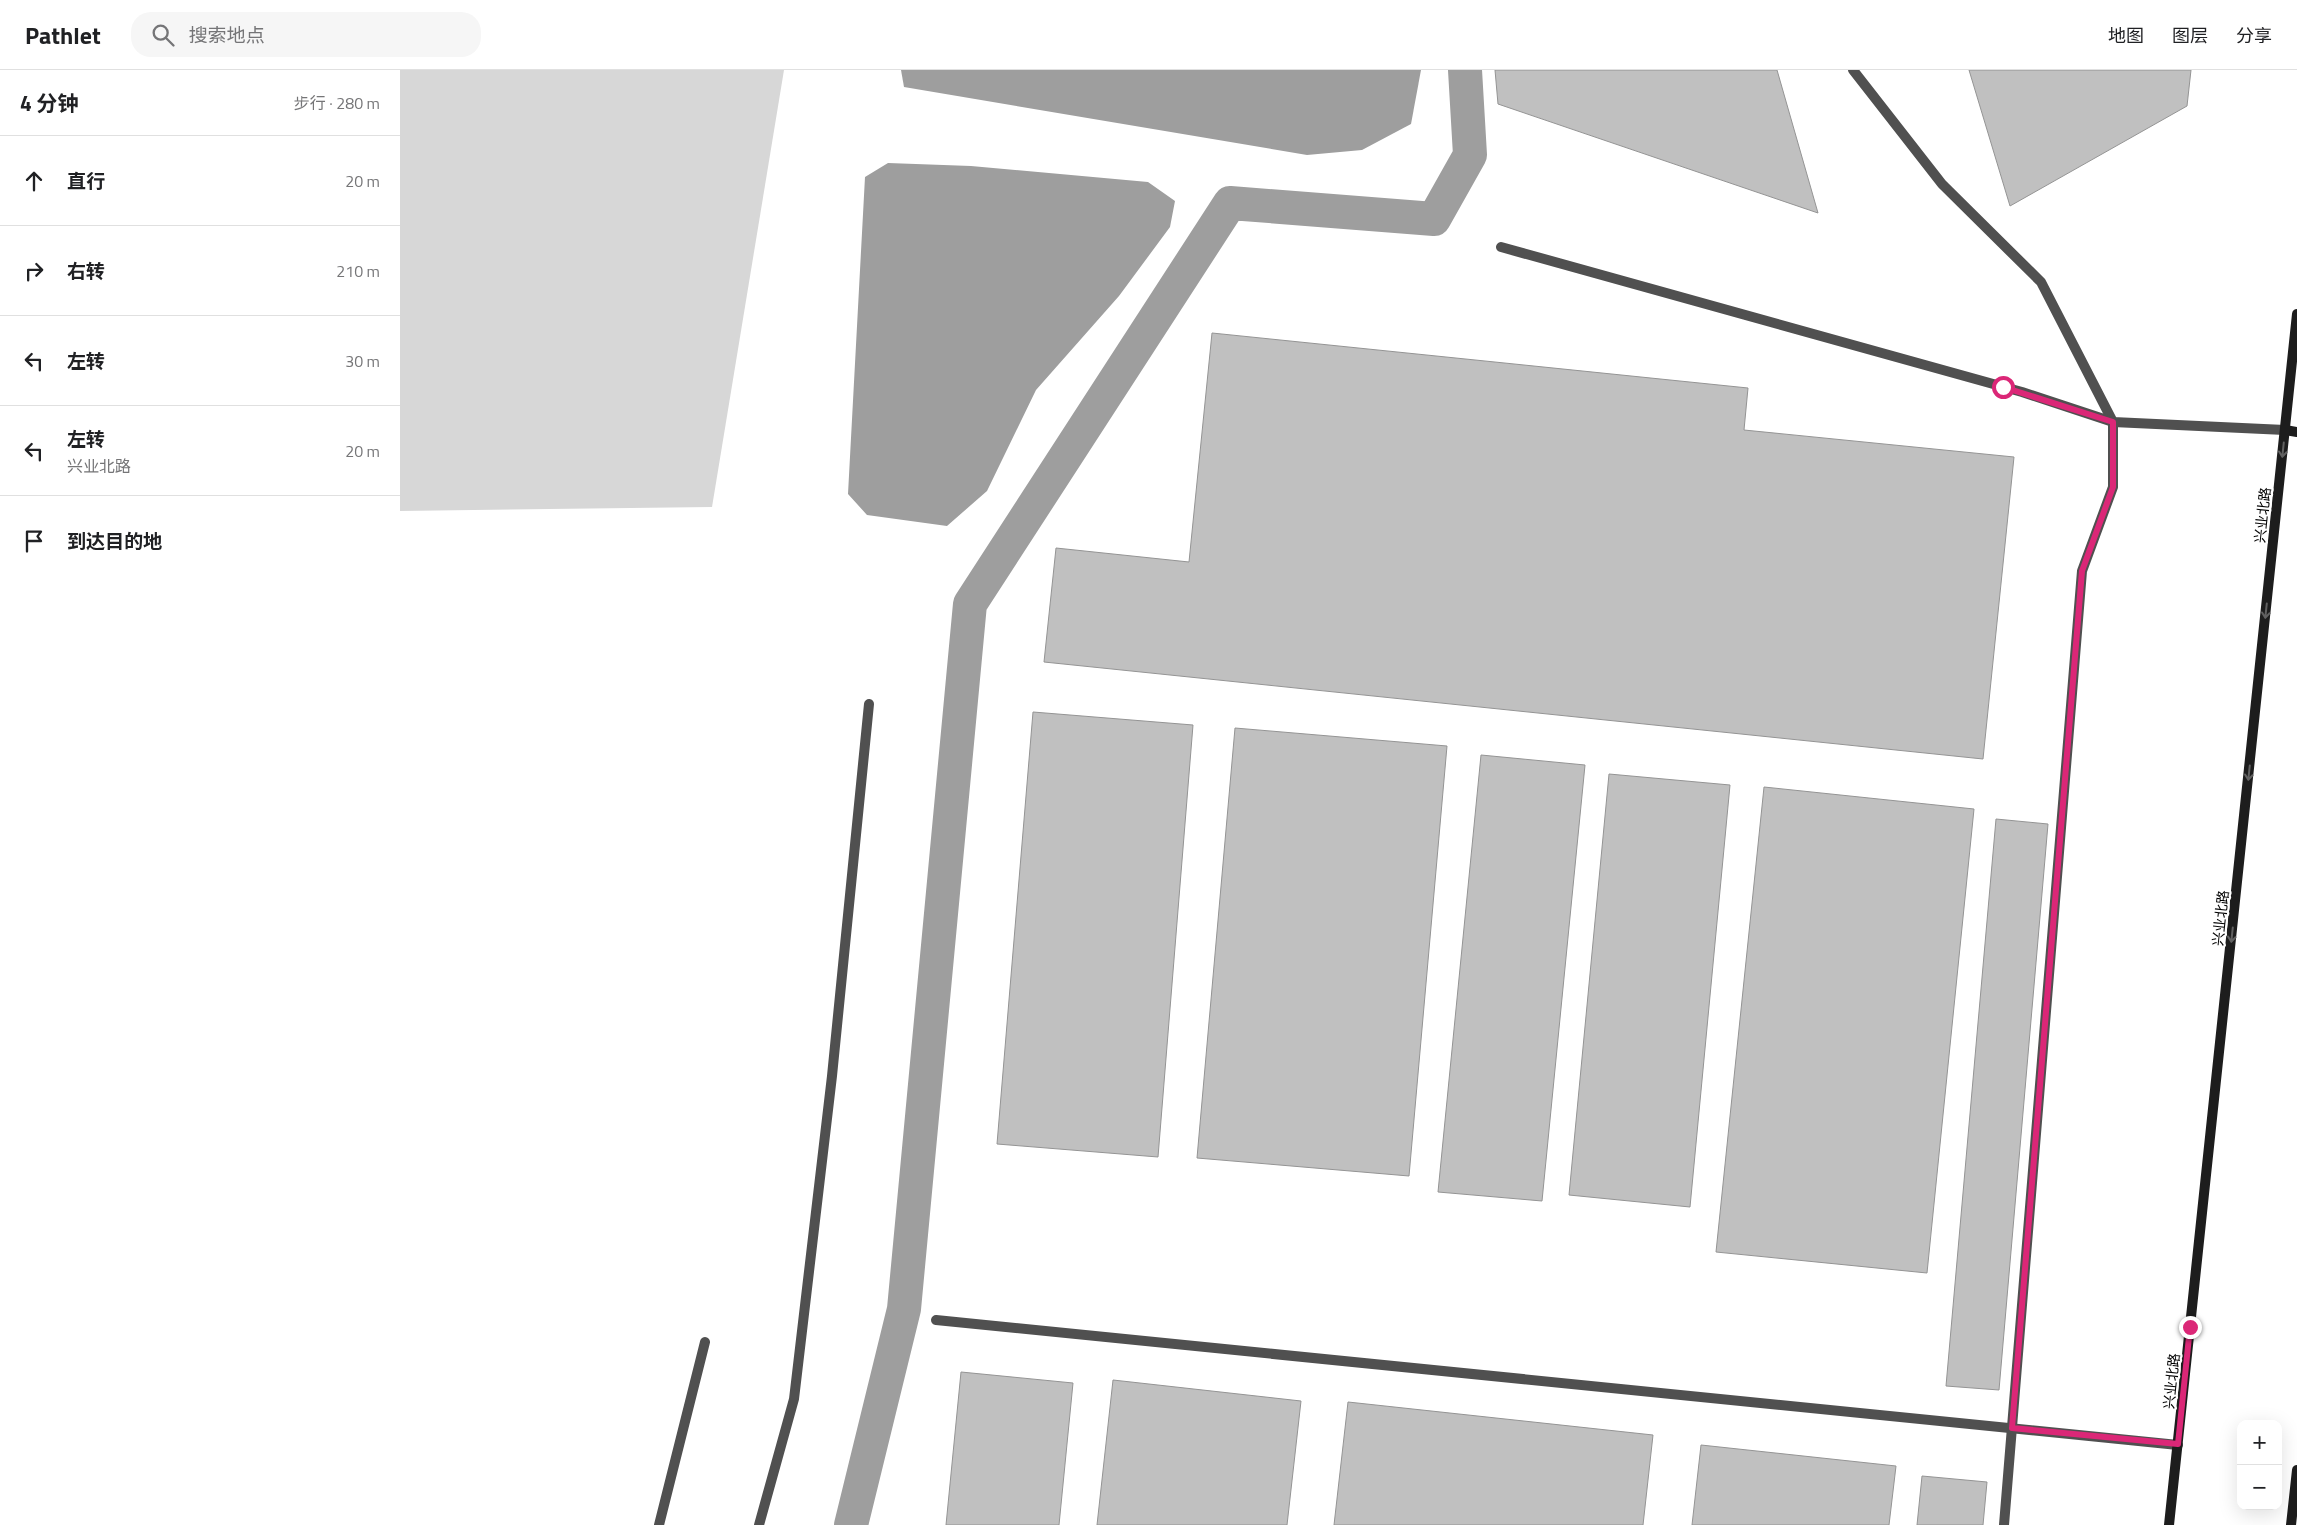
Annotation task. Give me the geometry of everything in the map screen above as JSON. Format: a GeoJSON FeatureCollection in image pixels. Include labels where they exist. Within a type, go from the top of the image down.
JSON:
{"type":"FeatureCollection","features":[{"type":"Feature","properties":{"kind":"main road","name":"兴业北路"},"geometry":{"type":"LineString","coordinates":[[2170,1525],[2297,314]]}},
{"type":"Feature","properties":{"kind":"main road"},"geometry":{"type":"LineString","coordinates":[[2285,430],[2297,432]]}},
{"type":"Feature","properties":{"kind":"main road"},"geometry":{"type":"LineString","coordinates":[[2291,1525],[2297,1470]]}},
{"type":"Feature","properties":{"kind":"street"},"geometry":{"type":"LineString","coordinates":[[1853,70],[1942,184],[2041,282],[2113,422],[2113,487],[2082,571],[2004,1525]]}},
{"type":"Feature","properties":{"kind":"street"},"geometry":{"type":"LineString","coordinates":[[1501,247],[2022,392],[2113,422],[2285,430]]}},
{"type":"Feature","properties":{"kind":"street"},"geometry":{"type":"LineString","coordinates":[[759,1525],[794,1399],[832,1076],[870,704]]}},
{"type":"Feature","properties":{"kind":"street"},"geometry":{"type":"LineString","coordinates":[[936,1320],[2178,1444]]}},
{"type":"Feature","properties":{"kind":"street"},"geometry":{"type":"LineString","coordinates":[[659,1525],[705,1342]]}},
{"type":"Feature","properties":{"kind":"shaded area"},"geometry":{"type":"Polygon","coordinates":[[[400,70],[784,70],[712,507],[400,511],[400,70]]]}},
{"type":"Feature","properties":{"kind":"shaded area"},"geometry":{"type":"Polygon","coordinates":[[[901,70],[1421,70],[1411,124],[1362,150],[1307,155],[904,87],[901,70]]]}},
{"type":"Feature","properties":{"kind":"shaded area"},"geometry":{"type":"Polygon","coordinates":[[[888,163],[971,166],[1148,182],[1175,201],[1170,227],[1119,296],[1036,390],[987,491],[947,526],[867,515],[848,494],[865,177],[888,163]]]}},
{"type":"Feature","properties":{"kind":"building"},"geometry":{"type":"Polygon","coordinates":[[[1495,70],[1777,70],[1818,213],[1498,104],[1495,70]]]}},
{"type":"Feature","properties":{"kind":"building"},"geometry":{"type":"Polygon","coordinates":[[[1969,70],[2191,70],[2187,106],[2010,206],[1969,70]]]}},
{"type":"Feature","properties":{"kind":"building"},"geometry":{"type":"Polygon","coordinates":[[[1212,333],[1748,388],[1744,430],[2014,457],[1983,759],[1044,662],[1056,548],[1189,562],[1212,333]]]}},
{"type":"Feature","properties":{"kind":"building"},"geometry":{"type":"Polygon","coordinates":[[[1033,712],[1193,725],[1158,1157],[997,1144],[1033,712]]]}},
{"type":"Feature","properties":{"kind":"building"},"geometry":{"type":"Polygon","coordinates":[[[1235,728],[1447,746],[1409,1176],[1197,1158],[1235,728]]]}},
{"type":"Feature","properties":{"kind":"building"},"geometry":{"type":"Polygon","coordinates":[[[1481,755],[1585,765],[1542,1201],[1438,1192],[1481,755]]]}},
{"type":"Feature","properties":{"kind":"building"},"geometry":{"type":"Polygon","coordinates":[[[1609,774],[1730,785],[1690,1207],[1569,1195],[1609,774]]]}},
{"type":"Feature","properties":{"kind":"building"},"geometry":{"type":"Polygon","coordinates":[[[1764,787],[1974,809],[1927,1273],[1716,1252],[1764,787]]]}},
{"type":"Feature","properties":{"kind":"building"},"geometry":{"type":"Polygon","coordinates":[[[1996,819],[2048,824],[1999,1390],[1946,1386],[1996,819]]]}},
{"type":"Feature","properties":{"kind":"building"},"geometry":{"type":"Polygon","coordinates":[[[961,1372],[1073,1383],[1059,1525],[946,1525],[961,1372]]]}},
{"type":"Feature","properties":{"kind":"building"},"geometry":{"type":"Polygon","coordinates":[[[1113,1380],[1301,1401],[1287,1525],[1097,1525],[1113,1380]]]}},
{"type":"Feature","properties":{"kind":"building"},"geometry":{"type":"Polygon","coordinates":[[[1348,1402],[1653,1435],[1643,1525],[1334,1525],[1348,1402]]]}},
{"type":"Feature","properties":{"kind":"building"},"geometry":{"type":"Polygon","coordinates":[[[1701,1445],[1896,1466],[1889,1525],[1692,1525],[1701,1445]]]}},
{"type":"Feature","properties":{"kind":"building"},"geometry":{"type":"Polygon","coordinates":[[[1922,1476],[1987,1482],[1983,1525],[1917,1525],[1922,1476]]]}},
{"type":"Feature","properties":{"kind":"waterway"},"geometry":{"type":"LineString","coordinates":[[851,1525],[904,1309],[970,604],[1230,203],[1434,219],[1470,155],[1465,70]]}},
{"type":"Feature","properties":{"kind":"route"},"geometry":{"type":"LineString","coordinates":[[2003,387],[2113,422],[2113,487],[2082,571],[2012,1428],[2178,1444],[2190,1327]]}}]}
